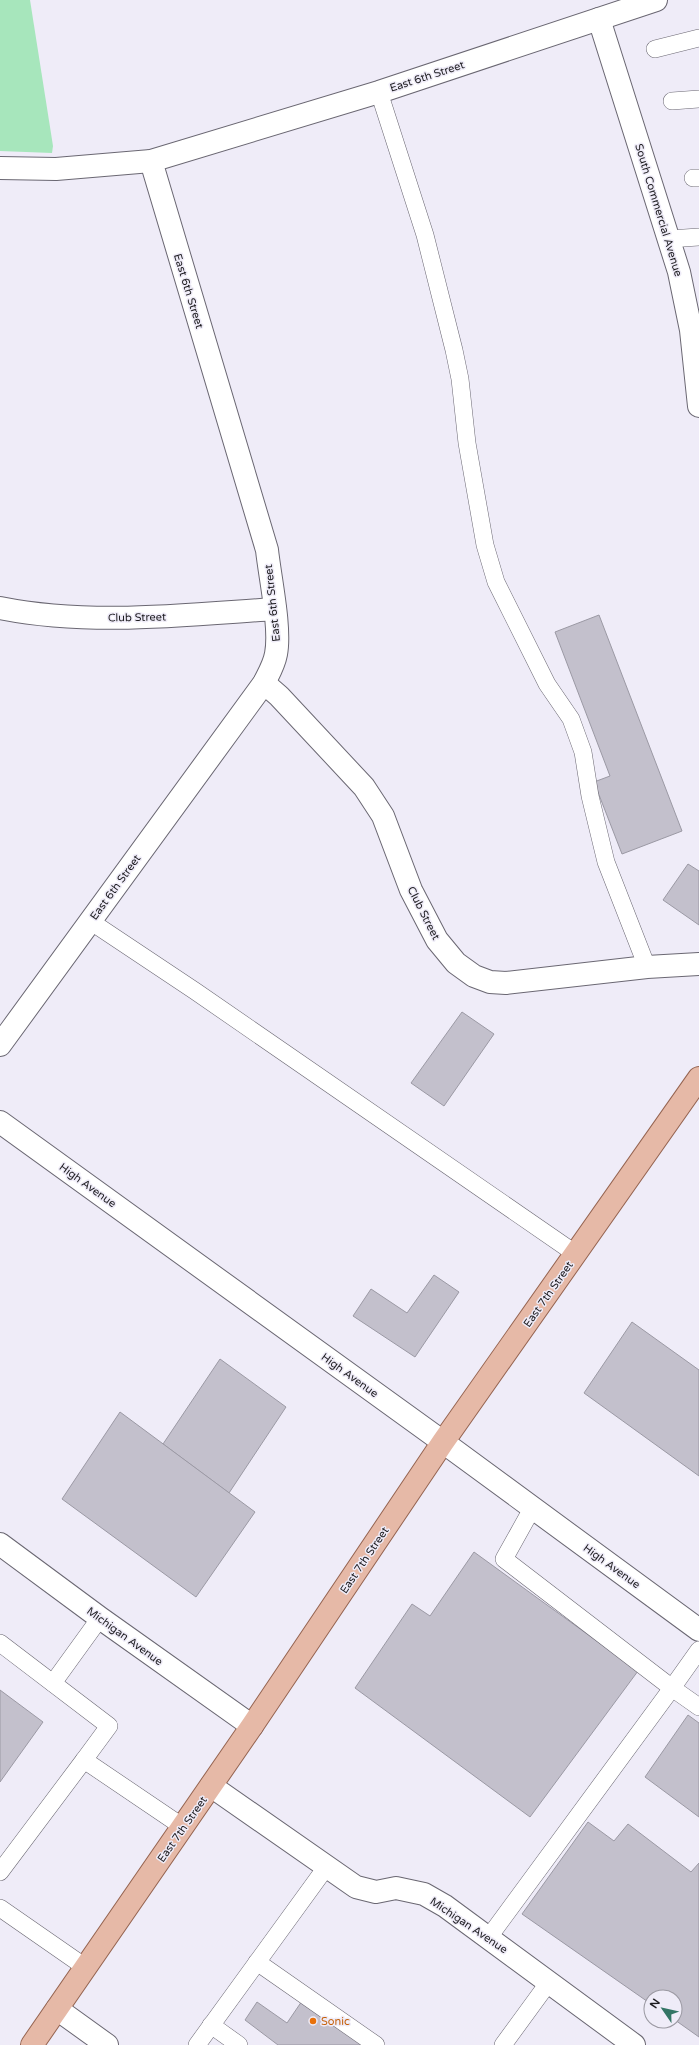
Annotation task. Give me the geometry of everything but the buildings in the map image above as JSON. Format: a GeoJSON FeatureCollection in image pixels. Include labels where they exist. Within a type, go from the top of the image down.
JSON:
{"type":"FeatureCollection","features":[{"type":"Feature","properties":{"kind":"main road","name":"East 7th Street"},"geometry":{"type":"LineString","coordinates":[[32,2045],[252,1726],[443,1442],[697,1086]]}},
{"type":"Feature","properties":{"kind":"street","name":"East 6th Street"},"geometry":{"type":"LineString","coordinates":[[0,168],[56,169],[150,161],[379,92],[656,0]]}},
{"type":"Feature","properties":{"kind":"street","name":"South Commercial Avenue"},"geometry":{"type":"LineString","coordinates":[[599,19],[679,272],[690,330],[699,406]]}},
{"type":"Feature","properties":{"kind":"street","name":"East 6th Street"},"geometry":{"type":"LineString","coordinates":[[0,1045],[264,682],[273,665],[276,653],[275,609],[267,550],[150,161]]}},
{"type":"Feature","properties":{"kind":"street","name":"Club Street"},"geometry":{"type":"LineString","coordinates":[[0,608],[19,612],[85,618],[155,617],[275,609]]}},
{"type":"Feature","properties":{"kind":"street","name":"Club Street"},"geometry":{"type":"LineString","coordinates":[[264,682],[280,696],[364,787],[383,816],[411,890],[437,940],[456,963],[474,976],[490,982],[506,983],[647,967],[699,964]]}},
{"type":"Feature","properties":{"kind":"street","name":"High Avenue"},"geometry":{"type":"LineString","coordinates":[[0,1122],[533,1507],[699,1630]]}},
{"type":"Feature","properties":{"kind":"street","name":"Michigan Avenue"},"geometry":{"type":"LineString","coordinates":[[0,1544],[100,1618],[252,1726]]}},
{"type":"Feature","properties":{"kind":"street","name":"Michigan Avenue"},"geometry":{"type":"LineString","coordinates":[[211,1786],[356,1887],[376,1892],[396,1888],[424,1894],[445,1906],[634,2045]]}},
{"type":"Feature","properties":{"kind":"street"},"geometry":{"type":"LineString","coordinates":[[57,2009],[107,2045]]}},
{"type":"Feature","properties":{"kind":"lane"},"geometry":{"type":"LineString","coordinates":[[655,48],[699,38]]}},
{"type":"Feature","properties":{"kind":"lane"},"geometry":{"type":"LineString","coordinates":[[379,92],[426,235],[454,350],[460,379],[467,443],[485,545],[496,582],[547,684],[571,719],[583,752],[590,796],[606,862],[647,967]]}},
{"type":"Feature","properties":{"kind":"lane"},"geometry":{"type":"LineString","coordinates":[[672,101],[699,99]]}},
{"type":"Feature","properties":{"kind":"lane"},"geometry":{"type":"LineString","coordinates":[[669,239],[699,237]]}},
{"type":"Feature","properties":{"kind":"lane"},"geometry":{"type":"LineString","coordinates":[[90,921],[195,991],[576,1254]]}},
{"type":"Feature","properties":{"kind":"lane"},"geometry":{"type":"LineString","coordinates":[[533,1507],[504,1559],[699,1707]]}},
{"type":"Feature","properties":{"kind":"lane"},"geometry":{"type":"LineString","coordinates":[[53,1684],[100,1618]]}},
{"type":"Feature","properties":{"kind":"lane"},"geometry":{"type":"LineString","coordinates":[[0,1643],[108,1726],[0,1872]]}},
{"type":"Feature","properties":{"kind":"lane"},"geometry":{"type":"LineString","coordinates":[[489,1938],[699,1650]]}},
{"type":"Feature","properties":{"kind":"lane"},"geometry":{"type":"LineString","coordinates":[[84,1760],[183,1827]]}},
{"type":"Feature","properties":{"kind":"lane"},"geometry":{"type":"LineString","coordinates":[[197,2045],[327,1866]]}},
{"type":"Feature","properties":{"kind":"lane"},"geometry":{"type":"LineString","coordinates":[[0,1908],[85,1967]]}},
{"type":"Feature","properties":{"kind":"lane"},"geometry":{"type":"LineString","coordinates":[[257,1962],[376,2045]]}},
{"type":"Feature","properties":{"kind":"lane"},"geometry":{"type":"LineString","coordinates":[[503,2045],[549,1982]]}},
{"type":"Feature","properties":{"kind":"lane"},"geometry":{"type":"LineString","coordinates":[[211,2025],[239,2045]]}},
{"type":"Feature","properties":{"kind":"green space"},"geometry":{"type":"Polygon","coordinates":[[[0,0],[30,0],[53,146],[52,153],[0,151],[0,0]]]}},
{"type":"Feature","properties":{"kind":"place","name":"Sonic"},"geometry":{"type":"Point","coordinates":[313,2021]}}]}
